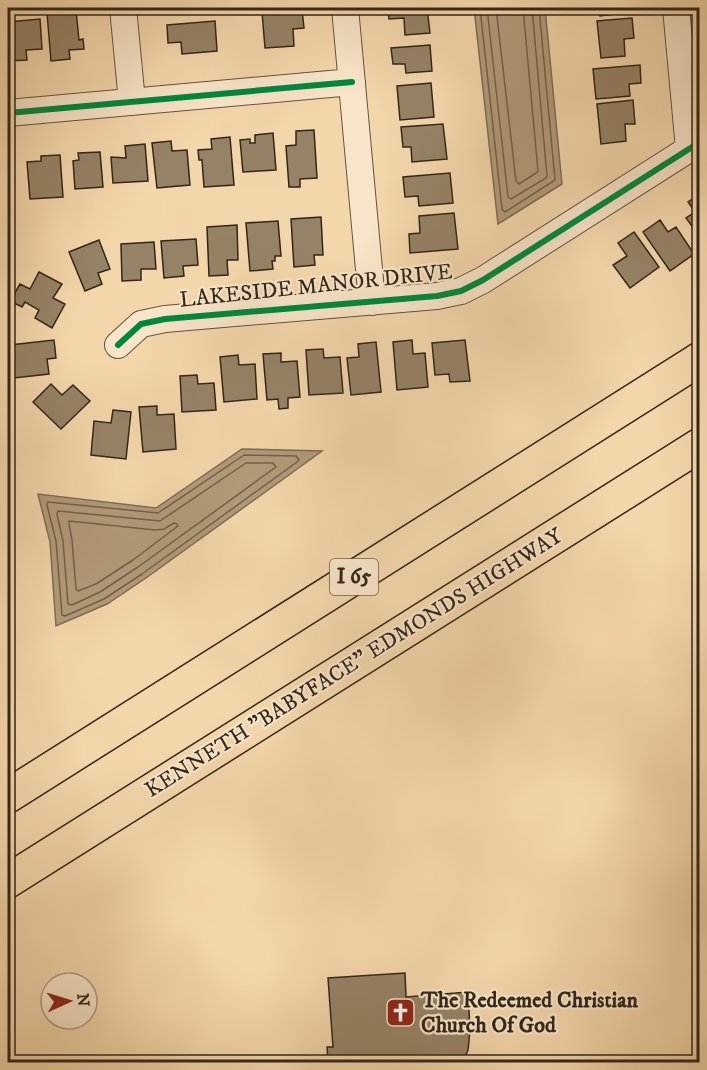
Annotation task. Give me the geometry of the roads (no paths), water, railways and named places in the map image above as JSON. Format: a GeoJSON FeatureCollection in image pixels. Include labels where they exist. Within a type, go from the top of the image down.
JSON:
{"type":"FeatureCollection","features":[{"type":"Feature","properties":{"kind":"highway","name":"I 65"},"geometry":{"type":"LineString","coordinates":[[8,796],[699,359]]}},
{"type":"Feature","properties":{"kind":"highway","name":"KENNETH \"BABYFACE\" EDMONDS HIGHWAY"},"geometry":{"type":"LineString","coordinates":[[8,881],[699,445]]}},
{"type":"Feature","properties":{"kind":"street"},"geometry":{"type":"LineString","coordinates":[[123,8],[132,102]]}},
{"type":"Feature","properties":{"kind":"street"},"geometry":{"type":"LineString","coordinates":[[345,8],[372,302]]}},
{"type":"Feature","properties":{"kind":"street"},"geometry":{"type":"LineString","coordinates":[[676,8],[694,145]]}},
{"type":"Feature","properties":{"kind":"street"},"geometry":{"type":"LineString","coordinates":[[8,113],[352,82]]}},
{"type":"Feature","properties":{"kind":"street","name":"LAKESIDE MANOR DRIVE"},"geometry":{"type":"LineString","coordinates":[[118,345],[141,324],[165,319],[372,302],[461,291],[475,286],[582,219],[694,145]]}},
{"type":"Feature","properties":{"kind":"water"},"geometry":{"type":"Polygon","coordinates":[[[474,8],[545,8],[562,184],[498,224],[474,8]]]}},
{"type":"Feature","properties":{"kind":"water"},"geometry":{"type":"Polygon","coordinates":[[[242,449],[322,451],[107,604],[56,626],[50,542],[38,494],[156,508],[242,449]]]}},
{"type":"Feature","properties":{"kind":"place","name":"The Redeemed Christian Church Of God"},"geometry":{"type":"Point","coordinates":[400,1013]}}]}
